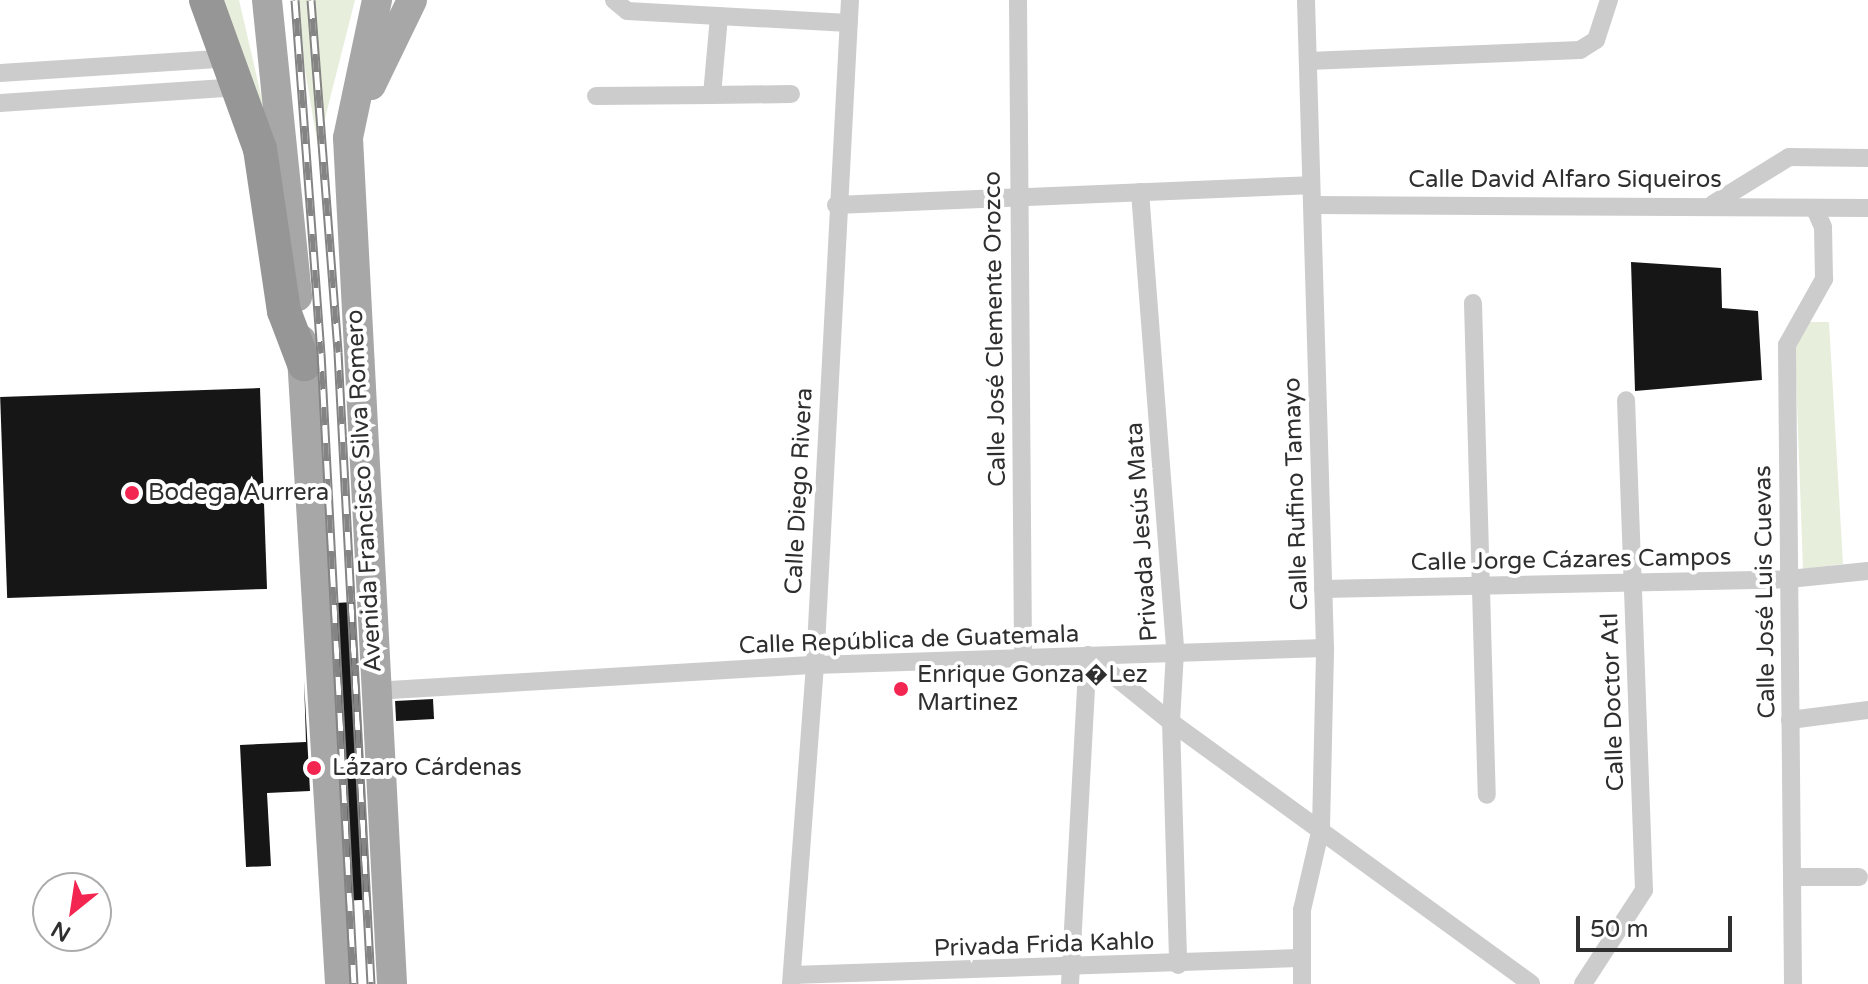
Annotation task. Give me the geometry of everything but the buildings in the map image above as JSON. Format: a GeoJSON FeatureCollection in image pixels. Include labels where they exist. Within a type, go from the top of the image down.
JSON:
{"type":"FeatureCollection","features":[{"type":"Feature","properties":{"kind":"highway"},"geometry":{"type":"LineString","coordinates":[[206,0],[260,149],[284,311],[304,364]]}},
{"type":"Feature","properties":{"kind":"main road"},"geometry":{"type":"LineString","coordinates":[[267,0],[304,364],[340,984]]}},
{"type":"Feature","properties":{"kind":"main road","name":"Avenida Francisco Silva Romero"},"geometry":{"type":"LineString","coordinates":[[377,0],[348,138],[373,691],[392,984]]}},
{"type":"Feature","properties":{"kind":"main road"},"geometry":{"type":"LineString","coordinates":[[348,138],[412,0]]}},
{"type":"Feature","properties":{"kind":"street"},"geometry":{"type":"LineString","coordinates":[[614,0],[627,11],[849,23]]}},
{"type":"Feature","properties":{"kind":"street","name":"Calle Diego Rivera"},"geometry":{"type":"LineString","coordinates":[[791,980],[815,665],[836,205],[850,0]]}},
{"type":"Feature","properties":{"kind":"street","name":"Calle José Clemente Orozco"},"geometry":{"type":"LineString","coordinates":[[1018,0],[1017,201],[1023,657]]}},
{"type":"Feature","properties":{"kind":"street","name":"Calle Rufino Tamayo"},"geometry":{"type":"LineString","coordinates":[[1302,984],[1298,958],[1302,910],[1321,828],[1325,648],[1306,0]]}},
{"type":"Feature","properties":{"kind":"street"},"geometry":{"type":"LineString","coordinates":[[1308,61],[1580,50],[1596,40],[1609,0]]}},
{"type":"Feature","properties":{"kind":"street"},"geometry":{"type":"LineString","coordinates":[[712,95],[719,16]]}},
{"type":"Feature","properties":{"kind":"street"},"geometry":{"type":"LineString","coordinates":[[0,73],[75,69],[234,73]]}},
{"type":"Feature","properties":{"kind":"street"},"geometry":{"type":"LineString","coordinates":[[75,69],[76,97]]}},
{"type":"Feature","properties":{"kind":"street"},"geometry":{"type":"LineString","coordinates":[[0,103],[76,97],[234,73]]}},
{"type":"Feature","properties":{"kind":"street"},"geometry":{"type":"LineString","coordinates":[[596,96],[791,94]]}},
{"type":"Feature","properties":{"kind":"street"},"geometry":{"type":"LineString","coordinates":[[1713,204],[1789,157],[1868,158]]}},
{"type":"Feature","properties":{"kind":"street"},"geometry":{"type":"LineString","coordinates":[[836,205],[1017,201],[1310,185]]}},
{"type":"Feature","properties":{"kind":"street","name":"Privada Jesús Mata"},"geometry":{"type":"LineString","coordinates":[[1140,192],[1175,652],[1171,722],[1178,965]]}},
{"type":"Feature","properties":{"kind":"street","name":"Calle David Alfaro Siqueiros"},"geometry":{"type":"LineString","coordinates":[[1312,205],[1713,204],[1804,206],[1816,211],[1868,208]]}},
{"type":"Feature","properties":{"kind":"street","name":"Calle José Luis Cuevas"},"geometry":{"type":"LineString","coordinates":[[1793,984],[1787,345],[1824,279],[1823,227],[1816,211]]}},
{"type":"Feature","properties":{"kind":"street"},"geometry":{"type":"LineString","coordinates":[[1473,303],[1487,795]]}},
{"type":"Feature","properties":{"kind":"street","name":"Calle Doctor Atl"},"geometry":{"type":"LineString","coordinates":[[1583,984],[1644,890],[1626,400]]}},
{"type":"Feature","properties":{"kind":"street","name":"Calle Jorge Cázares Campos"},"geometry":{"type":"LineString","coordinates":[[1323,589],[1789,579],[1868,571]]}},
{"type":"Feature","properties":{"kind":"street"},"geometry":{"type":"LineString","coordinates":[[1070,977],[1088,655],[1325,648]]}},
{"type":"Feature","properties":{"kind":"street","name":"Calle República de Guatemala"},"geometry":{"type":"LineString","coordinates":[[373,691],[815,665],[1088,655],[1171,722],[1321,828],[1531,984]]}},
{"type":"Feature","properties":{"kind":"street"},"geometry":{"type":"LineString","coordinates":[[1790,720],[1868,710]]}},
{"type":"Feature","properties":{"kind":"street"},"geometry":{"type":"LineString","coordinates":[[1792,877],[1859,877]]}},
{"type":"Feature","properties":{"kind":"street","name":"Privada Frida Kahlo"},"geometry":{"type":"LineString","coordinates":[[791,980],[1070,977],[1178,965],[1298,958]]}},
{"type":"Feature","properties":{"kind":"green space"},"geometry":{"type":"Polygon","coordinates":[[[217,0],[239,0],[271,138],[217,0]]]}},
{"type":"Feature","properties":{"kind":"green space"},"geometry":{"type":"Polygon","coordinates":[[[293,0],[355,0],[318,146],[293,0]]]}},
{"type":"Feature","properties":{"kind":"green space"},"geometry":{"type":"Polygon","coordinates":[[[1808,322],[1829,322],[1843,564],[1803,569],[1795,347],[1808,322]]]}},
{"type":"Feature","properties":{"kind":"railway"},"geometry":{"type":"LineString","coordinates":[[295,0],[321,353],[354,984]]}},
{"type":"Feature","properties":{"kind":"railway"},"geometry":{"type":"LineString","coordinates":[[311,0],[338,352],[371,984]]}},
{"type":"Feature","properties":{"kind":"place","name":"Bodega Aurrera"},"geometry":{"type":"Point","coordinates":[132,493]}},
{"type":"Feature","properties":{"kind":"place","name":"Enrique Gonza�Lez Martinez"},"geometry":{"type":"Point","coordinates":[901,689]}},
{"type":"Feature","properties":{"kind":"place","name":"Lázaro Cárdenas"},"geometry":{"type":"Point","coordinates":[314,768]}}]}
